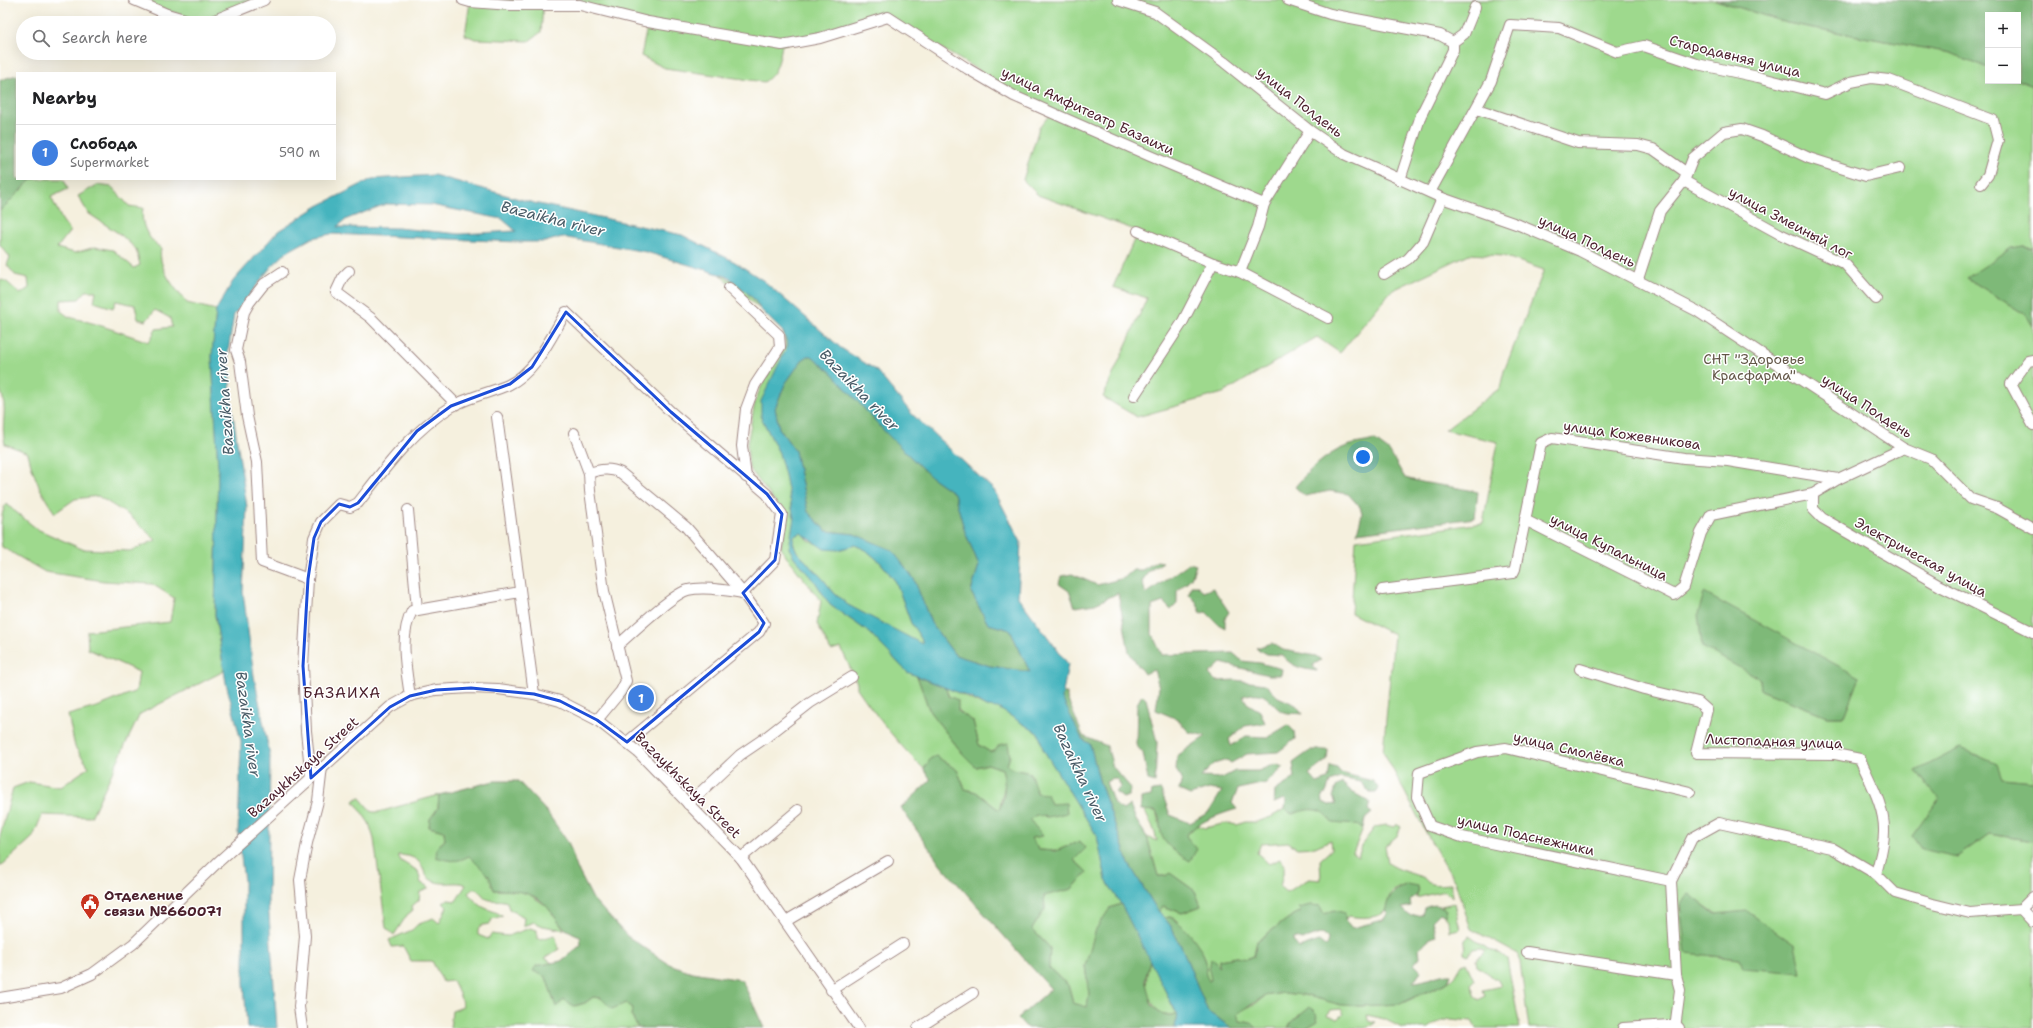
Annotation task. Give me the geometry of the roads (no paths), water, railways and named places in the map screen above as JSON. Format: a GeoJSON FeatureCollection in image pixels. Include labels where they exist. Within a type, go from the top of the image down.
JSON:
{"type":"FeatureCollection","features":[{"type":"Feature","properties":{"kind":"street"},"geometry":{"type":"LineString","coordinates":[[134,0],[174,16]]}},
{"type":"Feature","properties":{"kind":"street"},"geometry":{"type":"LineString","coordinates":[[224,16],[264,0]]}},
{"type":"Feature","properties":{"kind":"street","name":"улица Амфитеатр Базаихи"},"geometry":{"type":"LineString","coordinates":[[463,0],[470,2],[511,5],[580,5],[648,22],[782,45],[820,38],[888,18],[968,69],[1014,96],[1264,204]]}},
{"type":"Feature","properties":{"kind":"street","name":"улица Полдень"},"geometry":{"type":"LineString","coordinates":[[1118,0],[1155,12],[1224,62],[1310,131],[1344,154],[1442,198],[1519,225],[1580,251],[1638,279],[1697,311],[1904,448],[1931,459],[1971,499],[1997,508],[2033,528]]}},
{"type":"Feature","properties":{"kind":"street"},"geometry":{"type":"LineString","coordinates":[[1288,0],[1330,14],[1440,35],[1452,42]]}},
{"type":"Feature","properties":{"kind":"street"},"geometry":{"type":"LineString","coordinates":[[1452,42],[1464,34],[1475,7]]}},
{"type":"Feature","properties":{"kind":"street","name":"Стародавняя улица"},"geometry":{"type":"LineString","coordinates":[[1430,192],[1477,109],[1491,81],[1510,25],[1559,28],[1618,52],[1644,46],[1697,64],[1758,76],[1825,94],[1851,82],[1871,78],[1889,80],[1993,120],[1998,140],[1988,175],[1981,184]]}},
{"type":"Feature","properties":{"kind":"street"},"geometry":{"type":"LineString","coordinates":[[1400,180],[1421,115],[1453,50],[1452,42]]}},
{"type":"Feature","properties":{"kind":"street","name":"улица Змеиный лог"},"geometry":{"type":"LineString","coordinates":[[1477,109],[1578,143],[1638,145],[1653,148],[1685,177],[1780,234],[1845,264],[1876,299]]}},
{"type":"Feature","properties":{"kind":"street"},"geometry":{"type":"LineString","coordinates":[[1638,279],[1660,211],[1685,177],[1693,158],[1724,132],[1742,129],[1762,136],[1809,158],[1866,176],[1900,168]]}},
{"type":"Feature","properties":{"kind":"street"},"geometry":{"type":"LineString","coordinates":[[1240,272],[1258,227],[1264,204],[1310,131]]}},
{"type":"Feature","properties":{"kind":"street"},"geometry":{"type":"LineString","coordinates":[[1384,274],[1408,259],[1423,242],[1442,198]]}},
{"type":"Feature","properties":{"kind":"street"},"geometry":{"type":"LineString","coordinates":[[1138,231],[1213,263],[1240,272],[1328,318]]}},
{"type":"Feature","properties":{"kind":"street"},"geometry":{"type":"LineString","coordinates":[[1134,396],[1182,323],[1213,263]]}},
{"type":"Feature","properties":{"kind":"street"},"geometry":{"type":"LineString","coordinates":[[349,271],[343,277],[336,292],[371,318],[456,404]]}},
{"type":"Feature","properties":{"kind":"street"},"geometry":{"type":"LineString","coordinates":[[282,272],[264,284],[249,303],[244,312],[236,350],[240,362],[247,416],[257,462],[262,562],[308,579]]}},
{"type":"Feature","properties":{"kind":"street"},"geometry":{"type":"LineString","coordinates":[[729,288],[779,335],[780,347],[755,385],[746,409],[742,446],[746,477]]}},
{"type":"Feature","properties":{"kind":"street"},"geometry":{"type":"LineString","coordinates":[[311,778],[306,731],[303,666],[308,579],[314,538],[321,522],[339,504],[350,507],[358,503],[417,431],[456,404],[510,384],[532,367],[566,312],[672,412],[767,494],[782,514],[775,560],[744,592]]}},
{"type":"Feature","properties":{"kind":"street"},"geometry":{"type":"LineString","coordinates":[[2033,360],[2028,362],[2011,384],[2033,425]]}},
{"type":"Feature","properties":{"kind":"street"},"geometry":{"type":"LineString","coordinates":[[497,417],[534,694]]}},
{"type":"Feature","properties":{"kind":"street"},"geometry":{"type":"LineString","coordinates":[[574,433],[589,473],[590,491],[604,591],[626,681],[621,691],[597,720]]}},
{"type":"Feature","properties":{"kind":"street","name":"улица Кожевникова"},"geometry":{"type":"LineString","coordinates":[[1382,590],[1513,573],[1515,570],[1526,520],[1541,443],[1552,438],[1684,458],[1728,461],[1838,479]]}},
{"type":"Feature","properties":{"kind":"street"},"geometry":{"type":"LineString","coordinates":[[1838,479],[1904,448]]}},
{"type":"Feature","properties":{"kind":"street"},"geometry":{"type":"LineString","coordinates":[[589,473],[600,469],[613,469],[621,473],[686,527],[744,592],[764,623],[759,632],[627,742]]}},
{"type":"Feature","properties":{"kind":"street","name":"улица Купальница"},"geometry":{"type":"LineString","coordinates":[[1526,520],[1674,595],[1684,587],[1701,533],[1711,515],[1813,494],[1838,479]]}},
{"type":"Feature","properties":{"kind":"street","name":"Электрическая улица"},"geometry":{"type":"LineString","coordinates":[[1813,494],[1814,509],[1822,518],[1940,586],[2033,632]]}},
{"type":"Feature","properties":{"kind":"street"},"geometry":{"type":"LineString","coordinates":[[408,510],[417,609]]}},
{"type":"Feature","properties":{"kind":"street"},"geometry":{"type":"LineString","coordinates":[[617,646],[676,595],[688,590],[744,592]]}},
{"type":"Feature","properties":{"kind":"street"},"geometry":{"type":"LineString","coordinates":[[410,696],[404,658],[408,620],[412,611],[520,592]]}},
{"type":"Feature","properties":{"kind":"street","name":"Листопадная улица"},"geometry":{"type":"LineString","coordinates":[[1580,669],[1644,689],[1698,702],[1707,710],[1696,753],[1835,754],[1860,759],[1882,809],[1884,831],[1883,847],[1876,874]]}},
{"type":"Feature","properties":{"kind":"street"},"geometry":{"type":"LineString","coordinates":[[688,804],[740,755],[766,738],[810,703],[852,677]]}},
{"type":"Feature","properties":{"kind":"street","name":"Bazaykhskaya Street"},"geometry":{"type":"LineString","coordinates":[[0,998],[61,988],[92,974],[133,944],[217,863],[390,707],[410,696],[436,690],[471,688],[534,694],[560,701],[597,720],[627,742],[741,858],[786,921],[831,990],[859,1028]]}},
{"type":"Feature","properties":{"kind":"street","name":"улица Смолёвка"},"geometry":{"type":"LineString","coordinates":[[1419,773],[1477,752],[1506,748],[1690,792]]}},
{"type":"Feature","properties":{"kind":"street"},"geometry":{"type":"LineString","coordinates":[[302,1028],[299,1007],[305,936],[300,880],[307,843],[318,801],[322,767]]}},
{"type":"Feature","properties":{"kind":"street","name":"улица Подснежники"},"geometry":{"type":"LineString","coordinates":[[1419,773],[1417,797],[1430,826],[1462,837],[1671,881]]}},
{"type":"Feature","properties":{"kind":"street"},"geometry":{"type":"LineString","coordinates":[[741,858],[798,810]]}},
{"type":"Feature","properties":{"kind":"street"},"geometry":{"type":"LineString","coordinates":[[1623,1028],[1677,1027],[1680,990],[1676,975],[1671,881],[1692,838],[1719,823],[1832,848],[1876,874],[1895,893],[1970,913],[2021,909],[2033,897]]}},
{"type":"Feature","properties":{"kind":"street"},"geometry":{"type":"LineString","coordinates":[[786,921],[888,861]]}},
{"type":"Feature","properties":{"kind":"street"},"geometry":{"type":"LineString","coordinates":[[2021,909],[2033,922]]}},
{"type":"Feature","properties":{"kind":"street"},"geometry":{"type":"LineString","coordinates":[[831,990],[903,944]]}},
{"type":"Feature","properties":{"kind":"street"},"geometry":{"type":"LineString","coordinates":[[1527,952],[1676,975]]}},
{"type":"Feature","properties":{"kind":"street"},"geometry":{"type":"LineString","coordinates":[[918,1028],[973,993]]}},
{"type":"Feature","properties":{"kind":"water","name":"Bazaikha river"},"geometry":{"type":"Polygon","coordinates":[[[434,175],[534,203],[682,235],[735,262],[764,281],[841,348],[876,370],[912,414],[994,490],[1021,542],[1018,597],[1068,664],[1062,698],[1082,739],[1090,744],[1099,780],[1129,864],[1156,908],[1170,925],[1182,948],[1208,1012],[1232,1028],[1175,1028],[1177,1014],[1121,904],[1106,880],[1097,836],[1043,749],[1039,734],[998,708],[986,707],[971,698],[907,672],[870,633],[830,605],[814,580],[794,557],[789,548],[794,518],[785,475],[779,453],[761,417],[761,401],[788,345],[783,332],[760,309],[754,299],[729,277],[646,252],[562,237],[545,242],[518,242],[331,234],[312,238],[287,252],[271,267],[234,315],[228,352],[232,408],[247,507],[243,592],[254,676],[270,756],[268,901],[277,1028],[247,1028],[244,984],[244,881],[238,833],[241,741],[226,683],[215,615],[218,468],[212,356],[216,310],[233,281],[278,231],[318,206],[372,179],[434,175]],[[386,204],[347,219],[337,227],[398,228],[460,234],[516,231],[502,219],[431,205],[386,204]],[[808,356],[802,360],[785,384],[775,408],[779,428],[795,451],[808,512],[826,531],[854,534],[892,550],[914,579],[931,623],[955,655],[990,666],[1030,672],[1010,630],[988,624],[971,592],[979,565],[965,532],[954,493],[930,476],[887,434],[831,372],[812,356],[808,356]],[[801,533],[794,536],[793,543],[797,552],[823,579],[834,593],[848,605],[922,644],[922,640],[911,623],[896,582],[881,563],[866,550],[855,545],[838,550],[824,549],[801,533]]]}},
{"type":"Feature","properties":{"kind":"place","name":"Слобода"},"geometry":{"type":"Point","coordinates":[641,698]}},
{"type":"Feature","properties":{"kind":"place","name":"Отделение связи №660071"},"geometry":{"type":"Point","coordinates":[90,920]}},
{"type":"Feature","properties":{"kind":"district","name":"БАЗАИХА"},"geometry":{"type":"Point","coordinates":[342,693]}},
{"type":"Feature","properties":{"kind":"park label","name":"СНТ \"Здоровье Красфарма\""},"geometry":{"type":"Point","coordinates":[1754,368]}}]}
